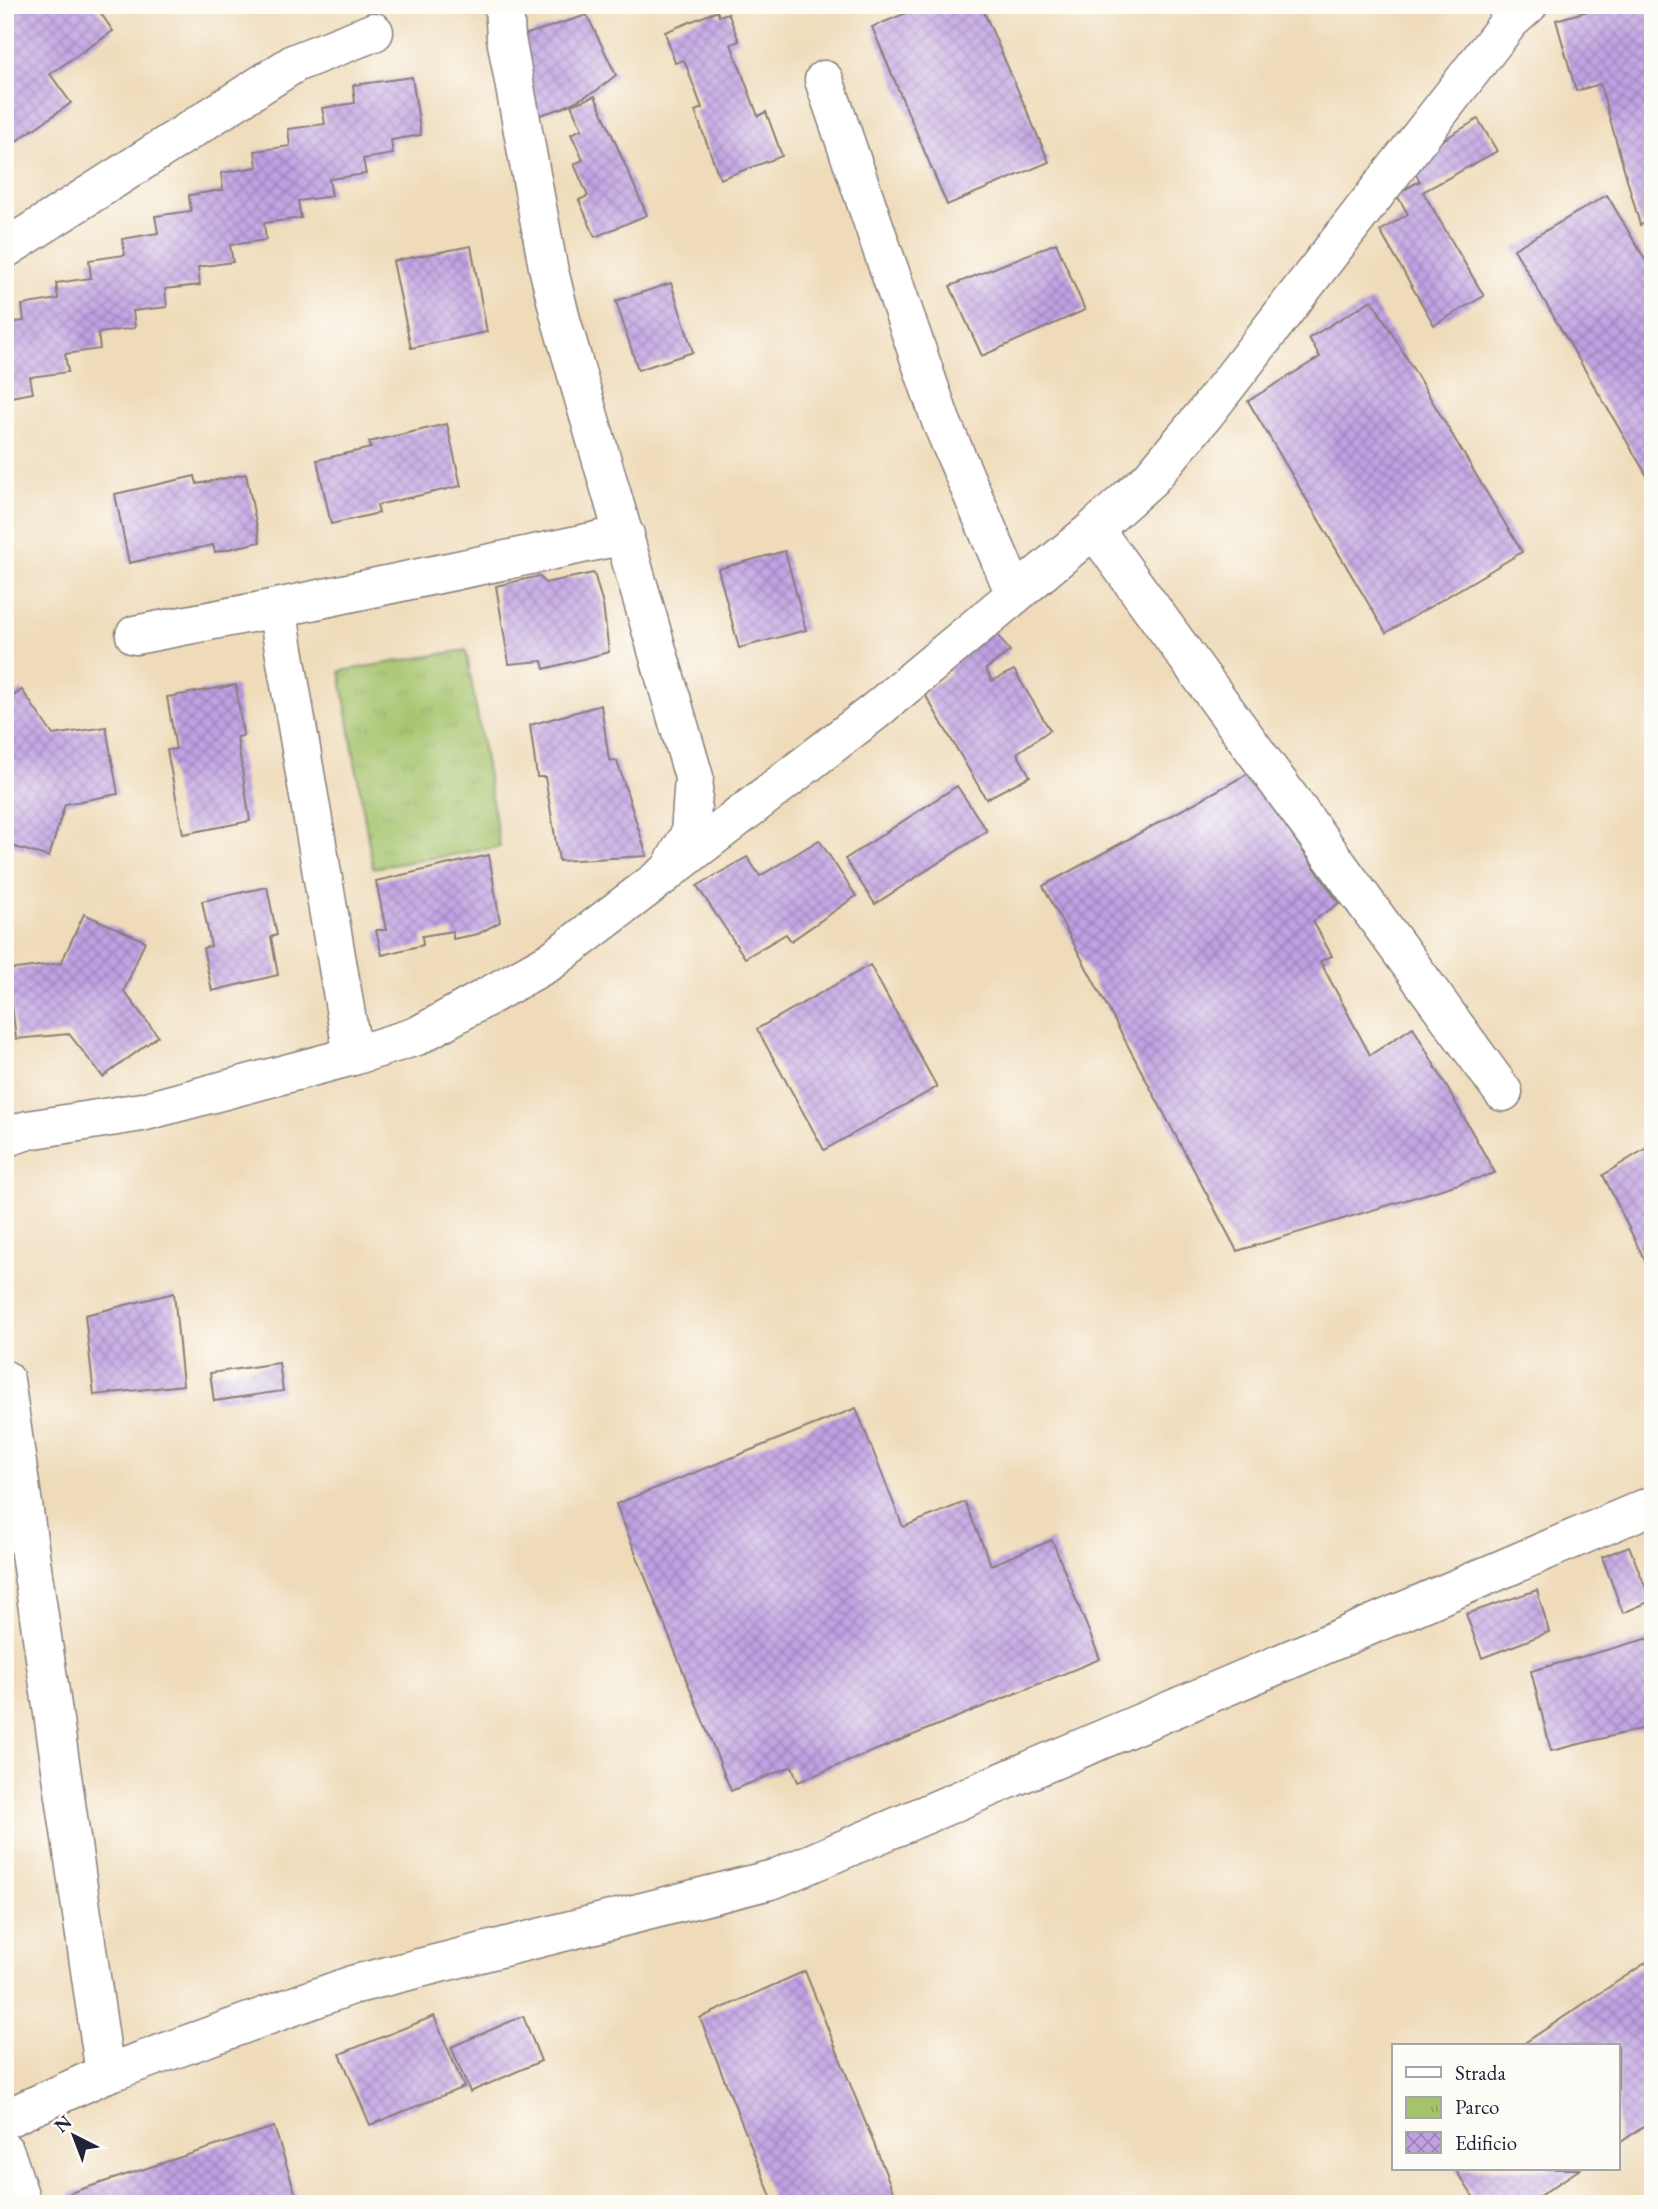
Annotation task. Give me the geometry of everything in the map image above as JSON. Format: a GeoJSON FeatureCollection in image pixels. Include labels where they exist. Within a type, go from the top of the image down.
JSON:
{"type":"FeatureCollection","features":[{"type":"Feature","properties":{"kind":"street"},"geometry":{"type":"LineString","coordinates":[[504,5],[506,38],[548,267],[561,320],[695,777],[690,834],[669,871]]}},
{"type":"Feature","properties":{"kind":"street"},"geometry":{"type":"LineString","coordinates":[[5,1138],[28,1130],[142,1112],[417,1037],[551,961],[874,712],[1094,529],[1151,478],[1510,21],[1528,5]]}},
{"type":"Feature","properties":{"kind":"street"},"geometry":{"type":"LineString","coordinates":[[5,248],[295,63],[374,32]]}},
{"type":"Feature","properties":{"kind":"street"},"geometry":{"type":"LineString","coordinates":[[824,80],[942,421],[1016,594]]}},
{"type":"Feature","properties":{"kind":"street"},"geometry":{"type":"LineString","coordinates":[[1094,529],[1503,1091]]}},
{"type":"Feature","properties":{"kind":"street"},"geometry":{"type":"LineString","coordinates":[[135,635],[625,535]]}},
{"type":"Feature","properties":{"kind":"street"},"geometry":{"type":"LineString","coordinates":[[277,608],[354,1056]]}},
{"type":"Feature","properties":{"kind":"street"},"geometry":{"type":"LineString","coordinates":[[5,1380],[105,2074]]}},
{"type":"Feature","properties":{"kind":"street"},"geometry":{"type":"LineString","coordinates":[[5,2119],[105,2074],[352,1985],[774,1879],[1653,1505]]}},
{"type":"Feature","properties":{"kind":"street"},"geometry":{"type":"LineString","coordinates":[[5,2152],[22,2204]]}},
{"type":"Feature","properties":{"kind":"green space"},"geometry":{"type":"Polygon","coordinates":[[[466,650],[500,847],[373,868],[340,671],[466,650]]]}},
{"type":"Feature","properties":{"kind":"building"},"geometry":{"type":"Polygon","coordinates":[[[5,5],[95,5],[113,31],[50,74],[71,103],[5,149],[5,30],[10,27],[5,19],[5,5]]]}},
{"type":"Feature","properties":{"kind":"building"},"geometry":{"type":"Polygon","coordinates":[[[926,5],[981,5],[1049,162],[947,205],[872,27],[926,5]]]}},
{"type":"Feature","properties":{"kind":"building"},"geometry":{"type":"Polygon","coordinates":[[[1608,5],[1653,5],[1653,221],[1640,225],[1600,84],[1576,91],[1556,20],[1608,5]]]}},
{"type":"Feature","properties":{"kind":"building"},"geometry":{"type":"Polygon","coordinates":[[[717,11],[719,16],[728,13],[739,41],[731,44],[758,116],[766,112],[782,156],[720,179],[695,111],[702,108],[684,60],[675,63],[665,32],[717,11]]]}},
{"type":"Feature","properties":{"kind":"building"},"geometry":{"type":"Polygon","coordinates":[[[587,15],[616,75],[596,91],[562,108],[537,116],[521,36],[587,15]]]}},
{"type":"Feature","properties":{"kind":"building"},"geometry":{"type":"Polygon","coordinates":[[[412,77],[421,135],[391,140],[393,154],[363,159],[366,174],[329,179],[332,196],[298,201],[301,218],[264,223],[266,240],[230,245],[233,262],[198,267],[200,285],[165,289],[167,307],[133,311],[135,328],[98,333],[100,349],[65,354],[68,372],[30,377],[33,393],[5,398],[5,323],[24,321],[22,305],[58,299],[56,283],[91,278],[89,260],[125,255],[122,239],[158,233],[155,216],[191,211],[189,195],[223,190],[221,173],[257,167],[255,151],[290,146],[288,129],[325,124],[322,108],[355,103],[353,85],[412,77]]]}},
{"type":"Feature","properties":{"kind":"building"},"geometry":{"type":"Polygon","coordinates":[[[595,96],[647,215],[595,237],[579,200],[588,196],[574,164],[583,160],[571,134],[582,129],[571,105],[595,96]]]}},
{"type":"Feature","properties":{"kind":"building"},"geometry":{"type":"Polygon","coordinates":[[[1478,119],[1497,151],[1423,192],[1484,296],[1434,325],[1380,231],[1408,214],[1396,194],[1420,181],[1408,161],[1478,119]]]}},
{"type":"Feature","properties":{"kind":"building"},"geometry":{"type":"Polygon","coordinates":[[[1607,195],[1653,273],[1653,486],[1514,249],[1607,195]]]}},
{"type":"Feature","properties":{"kind":"building"},"geometry":{"type":"Polygon","coordinates":[[[1056,243],[1085,310],[982,356],[950,286],[1056,243]]]}},
{"type":"Feature","properties":{"kind":"building"},"geometry":{"type":"Polygon","coordinates":[[[471,246],[487,332],[411,348],[393,261],[471,246]]]}},
{"type":"Feature","properties":{"kind":"building"},"geometry":{"type":"Polygon","coordinates":[[[671,283],[693,352],[638,370],[616,301],[671,283]]]}},
{"type":"Feature","properties":{"kind":"building"},"geometry":{"type":"Polygon","coordinates":[[[1372,300],[1522,552],[1386,633],[1248,401],[1320,357],[1309,338],[1372,300]]]}},
{"type":"Feature","properties":{"kind":"building"},"geometry":{"type":"Polygon","coordinates":[[[447,424],[461,486],[377,505],[379,513],[331,524],[317,460],[371,448],[369,442],[447,424]]]}},
{"type":"Feature","properties":{"kind":"building"},"geometry":{"type":"Polygon","coordinates":[[[246,474],[260,542],[215,552],[213,545],[129,563],[115,494],[195,476],[197,484],[246,474]]]}},
{"type":"Feature","properties":{"kind":"building"},"geometry":{"type":"Polygon","coordinates":[[[785,551],[806,630],[739,648],[718,569],[785,551]]]}},
{"type":"Feature","properties":{"kind":"building"},"geometry":{"type":"Polygon","coordinates":[[[594,573],[603,605],[609,652],[544,669],[542,661],[509,664],[496,586],[539,576],[545,583],[594,573]]]}},
{"type":"Feature","properties":{"kind":"building"},"geometry":{"type":"Polygon","coordinates":[[[992,628],[1010,651],[986,669],[992,681],[1014,670],[1050,730],[1017,753],[1030,776],[986,799],[923,691],[951,674],[948,664],[992,628]]]}},
{"type":"Feature","properties":{"kind":"building"},"geometry":{"type":"Polygon","coordinates":[[[236,685],[243,736],[237,737],[250,821],[183,834],[167,750],[176,749],[167,697],[236,685]]]}},
{"type":"Feature","properties":{"kind":"building"},"geometry":{"type":"Polygon","coordinates":[[[22,690],[53,735],[106,727],[118,794],[65,804],[49,857],[5,844],[5,702],[22,690]]]}},
{"type":"Feature","properties":{"kind":"building"},"geometry":{"type":"Polygon","coordinates":[[[601,705],[609,760],[617,761],[647,856],[559,861],[545,777],[537,777],[530,725],[601,705]]]}},
{"type":"Feature","properties":{"kind":"building"},"geometry":{"type":"Polygon","coordinates":[[[1249,773],[1339,903],[1313,921],[1332,956],[1320,961],[1370,1055],[1413,1027],[1495,1173],[1237,1251],[1043,886],[1249,773]]]}},
{"type":"Feature","properties":{"kind":"building"},"geometry":{"type":"Polygon","coordinates":[[[957,786],[987,831],[875,904],[845,859],[957,786]]]}},
{"type":"Feature","properties":{"kind":"building"},"geometry":{"type":"Polygon","coordinates":[[[819,840],[856,896],[791,941],[786,934],[745,958],[697,886],[747,857],[760,876],[819,840]]]}},
{"type":"Feature","properties":{"kind":"building"},"geometry":{"type":"Polygon","coordinates":[[[489,855],[500,922],[478,934],[453,939],[453,931],[422,936],[423,945],[382,955],[376,930],[386,930],[376,881],[489,855]]]}},
{"type":"Feature","properties":{"kind":"building"},"geometry":{"type":"Polygon","coordinates":[[[267,887],[277,935],[271,937],[278,975],[212,991],[203,948],[211,946],[202,901],[267,887]]]}},
{"type":"Feature","properties":{"kind":"building"},"geometry":{"type":"Polygon","coordinates":[[[84,914],[145,941],[124,991],[158,1036],[103,1077],[69,1034],[16,1039],[8,970],[61,963],[84,914]]]}},
{"type":"Feature","properties":{"kind":"building"},"geometry":{"type":"Polygon","coordinates":[[[870,965],[937,1087],[824,1150],[757,1029],[870,965]]]}},
{"type":"Feature","properties":{"kind":"building"},"geometry":{"type":"Polygon","coordinates":[[[1653,1144],[1653,1277],[1603,1175],[1653,1144]]]}},
{"type":"Feature","properties":{"kind":"building"},"geometry":{"type":"Polygon","coordinates":[[[174,1293],[183,1385],[94,1395],[85,1315],[174,1293]]]}},
{"type":"Feature","properties":{"kind":"building"},"geometry":{"type":"Polygon","coordinates":[[[279,1363],[283,1391],[214,1401],[210,1373],[279,1363]]]}},
{"type":"Feature","properties":{"kind":"building"},"geometry":{"type":"Polygon","coordinates":[[[856,1408],[903,1527],[965,1502],[991,1565],[1052,1540],[1100,1659],[798,1782],[792,1766],[731,1791],[616,1504],[856,1408]]]}},
{"type":"Feature","properties":{"kind":"building"},"geometry":{"type":"Polygon","coordinates":[[[1629,1546],[1651,1601],[1623,1613],[1602,1557],[1629,1546]]]}},
{"type":"Feature","properties":{"kind":"building"},"geometry":{"type":"Polygon","coordinates":[[[1537,1590],[1549,1632],[1482,1658],[1466,1614],[1537,1590]]]}},
{"type":"Feature","properties":{"kind":"building"},"geometry":{"type":"Polygon","coordinates":[[[1653,1637],[1653,1726],[1551,1751],[1531,1671],[1653,1637]]]}},
{"type":"Feature","properties":{"kind":"building"},"geometry":{"type":"Polygon","coordinates":[[[1653,1958],[1653,2120],[1620,2143],[1620,2044],[1523,2044],[1653,1958]]]}},
{"type":"Feature","properties":{"kind":"building"},"geometry":{"type":"Polygon","coordinates":[[[805,1971],[898,2204],[774,2204],[700,2018],[805,1971]]]}},
{"type":"Feature","properties":{"kind":"building"},"geometry":{"type":"Polygon","coordinates":[[[434,2016],[464,2087],[370,2125],[340,2054],[434,2016]]]}},
{"type":"Feature","properties":{"kind":"building"},"geometry":{"type":"Polygon","coordinates":[[[523,2016],[541,2061],[470,2092],[451,2047],[523,2016]]]}},
{"type":"Feature","properties":{"kind":"building"},"geometry":{"type":"Polygon","coordinates":[[[274,2127],[299,2204],[74,2204],[70,2193],[274,2127]]]}},
{"type":"Feature","properties":{"kind":"building"},"geometry":{"type":"Polygon","coordinates":[[[1456,2170],[1578,2170],[1527,2204],[1478,2204],[1456,2170]]]}}]}
